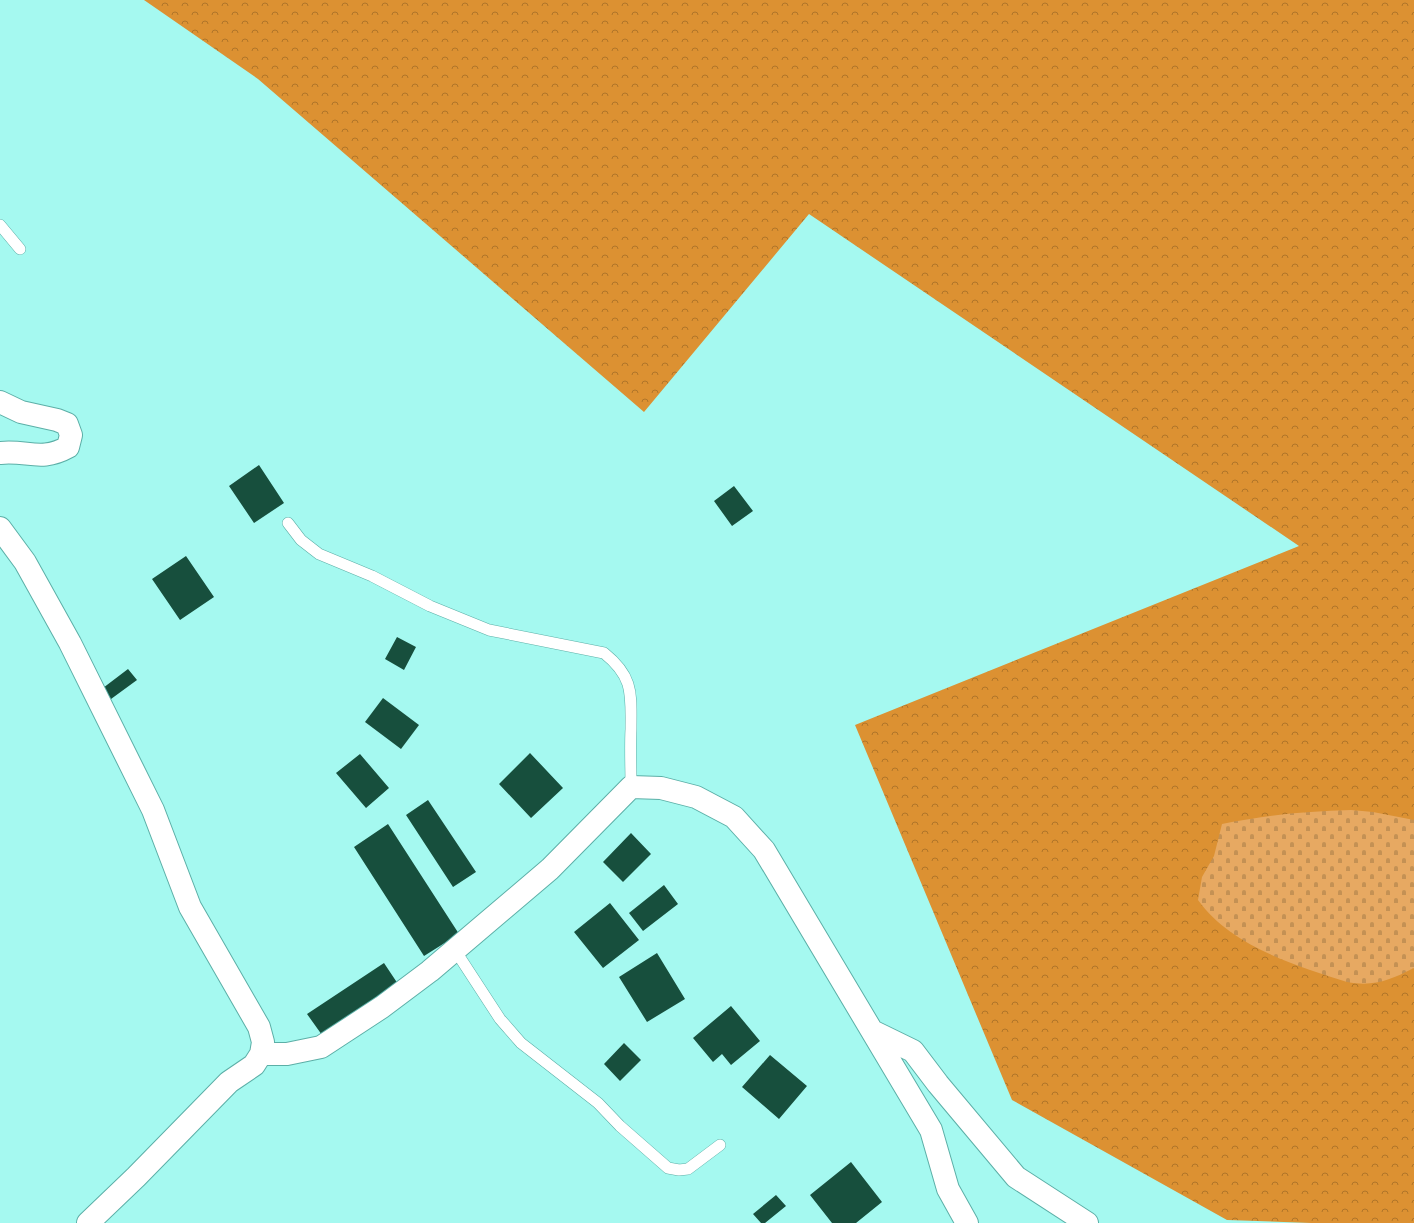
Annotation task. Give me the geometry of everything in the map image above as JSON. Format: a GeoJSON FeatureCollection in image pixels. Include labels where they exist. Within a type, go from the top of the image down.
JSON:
{"type":"FeatureCollection","features":[{"type":"Feature","properties":{"kind":"street"},"geometry":{"type":"LineString","coordinates":[[0,402],[21,412],[57,420],[67,424],[71,434],[68,446],[56,454],[37,456],[15,451],[0,453]]}},
{"type":"Feature","properties":{"kind":"street"},"geometry":{"type":"LineString","coordinates":[[1,526],[25,562],[70,643],[153,810],[190,907],[259,1027],[263,1042],[261,1054],[254,1065],[229,1082],[136,1177],[88,1223]]}},
{"type":"Feature","properties":{"kind":"street"},"geometry":{"type":"LineString","coordinates":[[261,1054],[287,1054],[321,1047],[382,1007],[430,971],[550,868],[631,787],[661,788],[696,797],[734,818],[764,850],[931,1130],[948,1189],[967,1223]]}},
{"type":"Feature","properties":{"kind":"street"},"geometry":{"type":"LineString","coordinates":[[872,1031],[913,1051],[938,1084],[1016,1177],[1087,1223]]}},
{"type":"Feature","properties":{"kind":"lane"},"geometry":{"type":"LineString","coordinates":[[0,225],[20,248]]}},
{"type":"Feature","properties":{"kind":"lane"},"geometry":{"type":"LineString","coordinates":[[288,523],[301,540],[319,554],[372,576],[430,606],[489,630],[604,653],[617,664],[627,680],[632,699],[631,787]]}},
{"type":"Feature","properties":{"kind":"lane"},"geometry":{"type":"LineString","coordinates":[[455,950],[500,1019],[521,1043],[598,1103],[640,1145],[668,1168],[679,1170],[688,1169],[720,1146]]}},
{"type":"Feature","properties":{"kind":"green space"},"geometry":{"type":"Polygon","coordinates":[[[144,0],[1414,0],[1414,1223],[1311,1223],[1227,1220],[1012,1100],[855,725],[1299,546],[809,214],[644,412],[258,79],[144,0]]]}},
{"type":"Feature","properties":{"kind":"green space"},"geometry":{"type":"Polygon","coordinates":[[[1351,810],[1373,812],[1414,820],[1414,968],[1389,979],[1374,983],[1365,984],[1347,982],[1285,961],[1246,942],[1228,930],[1212,916],[1198,900],[1202,877],[1214,856],[1222,824],[1286,814],[1351,810]]]}},
{"type":"Feature","properties":{"kind":"building"},"geometry":{"type":"Polygon","coordinates":[[[259,465],[284,503],[254,523],[229,486],[259,465]]]}},
{"type":"Feature","properties":{"kind":"building"},"geometry":{"type":"Polygon","coordinates":[[[734,486],[753,511],[732,526],[714,501],[734,486]]]}},
{"type":"Feature","properties":{"kind":"building"},"geometry":{"type":"Polygon","coordinates":[[[186,556],[214,597],[180,620],[152,579],[186,556]]]}},
{"type":"Feature","properties":{"kind":"building"},"geometry":{"type":"Polygon","coordinates":[[[397,637],[416,647],[404,670],[385,659],[397,637]]]}},
{"type":"Feature","properties":{"kind":"building"},"geometry":{"type":"Polygon","coordinates":[[[128,669],[137,680],[111,699],[103,688],[128,669]]]}},
{"type":"Feature","properties":{"kind":"building"},"geometry":{"type":"Polygon","coordinates":[[[383,698],[419,725],[401,749],[365,722],[383,698]]]}},
{"type":"Feature","properties":{"kind":"building"},"geometry":{"type":"Polygon","coordinates":[[[530,753],[563,788],[531,818],[499,784],[530,753]]]}},
{"type":"Feature","properties":{"kind":"building"},"geometry":{"type":"Polygon","coordinates":[[[360,754],[389,788],[366,808],[336,773],[360,754]]]}},
{"type":"Feature","properties":{"kind":"building"},"geometry":{"type":"Polygon","coordinates":[[[428,800],[476,872],[453,887],[406,815],[428,800]]]}},
{"type":"Feature","properties":{"kind":"building"},"geometry":{"type":"Polygon","coordinates":[[[388,824],[459,934],[424,956],[354,847],[388,824]]]}},
{"type":"Feature","properties":{"kind":"building"},"geometry":{"type":"Polygon","coordinates":[[[631,833],[651,854],[623,882],[603,862],[631,833]]]}},
{"type":"Feature","properties":{"kind":"building"},"geometry":{"type":"Polygon","coordinates":[[[664,885],[678,904],[643,931],[629,913],[664,885]]]}},
{"type":"Feature","properties":{"kind":"building"},"geometry":{"type":"Polygon","coordinates":[[[610,903],[639,940],[603,968],[574,932],[610,903]]]}},
{"type":"Feature","properties":{"kind":"building"},"geometry":{"type":"Polygon","coordinates":[[[657,953],[685,999],[647,1022],[619,977],[657,953]]]}},
{"type":"Feature","properties":{"kind":"building"},"geometry":{"type":"Polygon","coordinates":[[[384,963],[398,984],[322,1035],[307,1014],[384,963]]]}},
{"type":"Feature","properties":{"kind":"building"},"geometry":{"type":"Polygon","coordinates":[[[731,1006],[760,1041],[731,1065],[722,1054],[713,1062],[693,1038],[731,1006]]]}},
{"type":"Feature","properties":{"kind":"building"},"geometry":{"type":"Polygon","coordinates":[[[624,1043],[641,1060],[620,1081],[604,1064],[624,1043]]]}},
{"type":"Feature","properties":{"kind":"building"},"geometry":{"type":"Polygon","coordinates":[[[770,1055],[807,1086],[779,1119],[742,1087],[770,1055]]]}},
{"type":"Feature","properties":{"kind":"building"},"geometry":{"type":"Polygon","coordinates":[[[851,1162],[882,1202],[856,1223],[832,1223],[810,1195],[851,1162]]]}},
{"type":"Feature","properties":{"kind":"building"},"geometry":{"type":"Polygon","coordinates":[[[776,1195],[786,1206],[765,1223],[761,1223],[753,1214],[776,1195]]]}}]}
